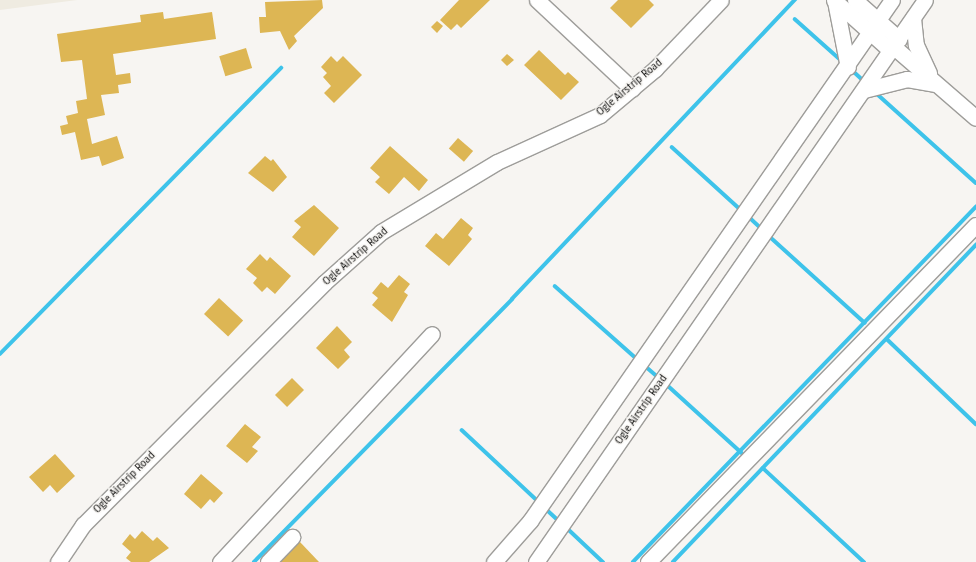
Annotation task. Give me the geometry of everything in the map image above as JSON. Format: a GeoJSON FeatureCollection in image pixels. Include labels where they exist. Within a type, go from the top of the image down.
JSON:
{"type":"FeatureCollection","features":[{"type":"Feature","properties":{"kind":"street"},"geometry":{"type":"LineString","coordinates":[[537,0],[632,89]]}},
{"type":"Feature","properties":{"kind":"street","name":"Ogle Airstrip Road"},"geometry":{"type":"LineString","coordinates":[[58,562],[84,525],[324,283],[381,232],[497,162],[600,115],[632,89],[722,0]]}},
{"type":"Feature","properties":{"kind":"street"},"geometry":{"type":"LineString","coordinates":[[855,0],[878,21],[895,46],[976,118]]}},
{"type":"Feature","properties":{"kind":"street"},"geometry":{"type":"LineString","coordinates":[[494,562],[530,520],[848,67],[892,0]]}},
{"type":"Feature","properties":{"kind":"street","name":"Ogle Airstrip Road"},"geometry":{"type":"LineString","coordinates":[[536,562],[895,46],[925,0]]}},
{"type":"Feature","properties":{"kind":"street"},"geometry":{"type":"LineString","coordinates":[[834,1],[870,34],[895,46]]}},
{"type":"Feature","properties":{"kind":"street"},"geometry":{"type":"LineString","coordinates":[[834,1],[848,67]]}},
{"type":"Feature","properties":{"kind":"street"},"geometry":{"type":"LineString","coordinates":[[913,18],[916,45],[936,84]]}},
{"type":"Feature","properties":{"kind":"street"},"geometry":{"type":"LineString","coordinates":[[864,90],[907,79],[936,84]]}},
{"type":"Feature","properties":{"kind":"street"},"geometry":{"type":"LineString","coordinates":[[648,562],[976,225]]}},
{"type":"Feature","properties":{"kind":"street"},"geometry":{"type":"LineString","coordinates":[[220,562],[432,334]]}},
{"type":"Feature","properties":{"kind":"street"},"geometry":{"type":"LineString","coordinates":[[268,562],[292,537]]}},
{"type":"Feature","properties":{"kind":"shaded area"},"geometry":{"type":"Polygon","coordinates":[[[0,0],[77,0],[0,10],[0,0]]]}},
{"type":"Feature","properties":{"kind":"building"},"geometry":{"type":"Polygon","coordinates":[[[322,0],[323,8],[294,36],[297,41],[289,50],[280,31],[260,33],[259,17],[266,17],[265,2],[322,0]]]}},
{"type":"Feature","properties":{"kind":"building"},"geometry":{"type":"Polygon","coordinates":[[[459,0],[490,0],[461,28],[457,24],[451,30],[440,20],[459,0]]]}},
{"type":"Feature","properties":{"kind":"building"},"geometry":{"type":"Polygon","coordinates":[[[618,0],[649,0],[654,5],[631,28],[610,8],[618,0]]]}},
{"type":"Feature","properties":{"kind":"building"},"geometry":{"type":"Polygon","coordinates":[[[163,12],[164,19],[212,12],[216,39],[113,54],[116,75],[130,73],[131,83],[118,85],[119,93],[101,95],[105,115],[87,119],[92,144],[117,136],[124,158],[102,166],[99,156],[81,160],[75,132],[62,135],[60,126],[68,124],[66,116],[78,113],[76,101],[87,99],[82,60],[61,62],[57,34],[141,22],[140,15],[163,12]]]}},
{"type":"Feature","properties":{"kind":"building"},"geometry":{"type":"Polygon","coordinates":[[[437,21],[443,26],[437,33],[431,27],[437,21]]]}},
{"type":"Feature","properties":{"kind":"building"},"geometry":{"type":"Polygon","coordinates":[[[246,48],[252,68],[225,76],[219,56],[246,48]]]}},
{"type":"Feature","properties":{"kind":"building"},"geometry":{"type":"Polygon","coordinates":[[[539,50],[565,75],[568,72],[579,82],[561,100],[524,65],[539,50]]]}},
{"type":"Feature","properties":{"kind":"building"},"geometry":{"type":"Polygon","coordinates":[[[507,54],[514,60],[507,66],[501,60],[507,54]]]}},
{"type":"Feature","properties":{"kind":"building"},"geometry":{"type":"Polygon","coordinates":[[[331,56],[337,62],[343,56],[362,75],[334,103],[324,93],[331,86],[323,77],[327,73],[321,67],[331,56]]]}},
{"type":"Feature","properties":{"kind":"building"},"geometry":{"type":"Polygon","coordinates":[[[458,138],[473,151],[464,162],[449,149],[458,138]]]}},
{"type":"Feature","properties":{"kind":"building"},"geometry":{"type":"Polygon","coordinates":[[[390,146],[428,180],[419,191],[404,177],[389,194],[375,182],[380,177],[370,168],[390,146]]]}},
{"type":"Feature","properties":{"kind":"building"},"geometry":{"type":"Polygon","coordinates":[[[265,156],[271,161],[273,159],[287,177],[273,192],[248,173],[265,156]]]}},
{"type":"Feature","properties":{"kind":"building"},"geometry":{"type":"Polygon","coordinates":[[[314,205],[339,228],[314,256],[292,237],[301,227],[294,221],[314,205]]]}},
{"type":"Feature","properties":{"kind":"building"},"geometry":{"type":"Polygon","coordinates":[[[461,218],[473,228],[468,235],[472,239],[449,266],[425,246],[436,233],[443,239],[461,218]]]}},
{"type":"Feature","properties":{"kind":"building"},"geometry":{"type":"Polygon","coordinates":[[[260,254],[267,261],[270,257],[291,276],[275,294],[267,287],[262,292],[253,283],[257,278],[246,269],[260,254]]]}},
{"type":"Feature","properties":{"kind":"building"},"geometry":{"type":"Polygon","coordinates":[[[399,275],[410,284],[404,292],[408,295],[392,322],[372,305],[378,298],[372,293],[381,282],[388,288],[399,275]]]}},
{"type":"Feature","properties":{"kind":"building"},"geometry":{"type":"Polygon","coordinates":[[[219,298],[243,321],[228,337],[204,314],[219,298]]]}},
{"type":"Feature","properties":{"kind":"building"},"geometry":{"type":"Polygon","coordinates":[[[337,326],[352,342],[344,350],[350,357],[338,369],[316,348],[337,326]]]}},
{"type":"Feature","properties":{"kind":"building"},"geometry":{"type":"Polygon","coordinates":[[[292,378],[304,390],[287,407],[275,395],[292,378]]]}},
{"type":"Feature","properties":{"kind":"building"},"geometry":{"type":"Polygon","coordinates":[[[245,424],[261,437],[252,447],[258,451],[247,463],[226,446],[245,424]]]}},
{"type":"Feature","properties":{"kind":"building"},"geometry":{"type":"Polygon","coordinates":[[[55,454],[75,476],[57,493],[50,485],[43,492],[29,477],[55,454]]]}},
{"type":"Feature","properties":{"kind":"building"},"geometry":{"type":"Polygon","coordinates":[[[201,474],[223,493],[214,503],[210,499],[201,509],[184,494],[201,474]]]}},
{"type":"Feature","properties":{"kind":"building"},"geometry":{"type":"Polygon","coordinates":[[[142,531],[153,541],[157,537],[169,548],[149,562],[131,562],[126,558],[131,552],[122,544],[130,534],[135,539],[142,531]]]}},
{"type":"Feature","properties":{"kind":"building"},"geometry":{"type":"Polygon","coordinates":[[[300,542],[319,562],[280,562],[298,543],[300,542]]]}},
{"type":"Feature","properties":{"kind":"waterway"},"geometry":{"type":"LineString","coordinates":[[254,562],[512,299],[795,0]]}},
{"type":"Feature","properties":{"kind":"waterway"},"geometry":{"type":"LineString","coordinates":[[795,19],[842,61]]}},
{"type":"Feature","properties":{"kind":"waterway"},"geometry":{"type":"LineString","coordinates":[[0,354],[281,68]]}},
{"type":"Feature","properties":{"kind":"waterway"},"geometry":{"type":"LineString","coordinates":[[851,69],[864,81]]}},
{"type":"Feature","properties":{"kind":"waterway"},"geometry":{"type":"LineString","coordinates":[[874,91],[976,183]]}},
{"type":"Feature","properties":{"kind":"waterway"},"geometry":{"type":"LineString","coordinates":[[672,147],[742,211]]}},
{"type":"Feature","properties":{"kind":"waterway"},"geometry":{"type":"LineString","coordinates":[[633,562],[976,207]]}},
{"type":"Feature","properties":{"kind":"waterway"},"geometry":{"type":"LineString","coordinates":[[747,215],[763,230]]}},
{"type":"Feature","properties":{"kind":"waterway"},"geometry":{"type":"LineString","coordinates":[[767,234],[865,323]]}},
{"type":"Feature","properties":{"kind":"waterway"},"geometry":{"type":"LineString","coordinates":[[673,562],[976,245]]}},
{"type":"Feature","properties":{"kind":"waterway"},"geometry":{"type":"LineString","coordinates":[[555,286],[638,360]]}},
{"type":"Feature","properties":{"kind":"waterway"},"geometry":{"type":"LineString","coordinates":[[887,339],[976,424]]}},
{"type":"Feature","properties":{"kind":"waterway"},"geometry":{"type":"LineString","coordinates":[[643,364],[659,378]]}},
{"type":"Feature","properties":{"kind":"waterway"},"geometry":{"type":"LineString","coordinates":[[664,382],[742,453]]}},
{"type":"Feature","properties":{"kind":"waterway"},"geometry":{"type":"LineString","coordinates":[[462,430],[539,502]]}},
{"type":"Feature","properties":{"kind":"waterway"},"geometry":{"type":"LineString","coordinates":[[763,468],[864,562]]}},
{"type":"Feature","properties":{"kind":"waterway"},"geometry":{"type":"LineString","coordinates":[[544,507],[560,522]]}},
{"type":"Feature","properties":{"kind":"waterway"},"geometry":{"type":"LineString","coordinates":[[566,527],[603,562]]}}]}
